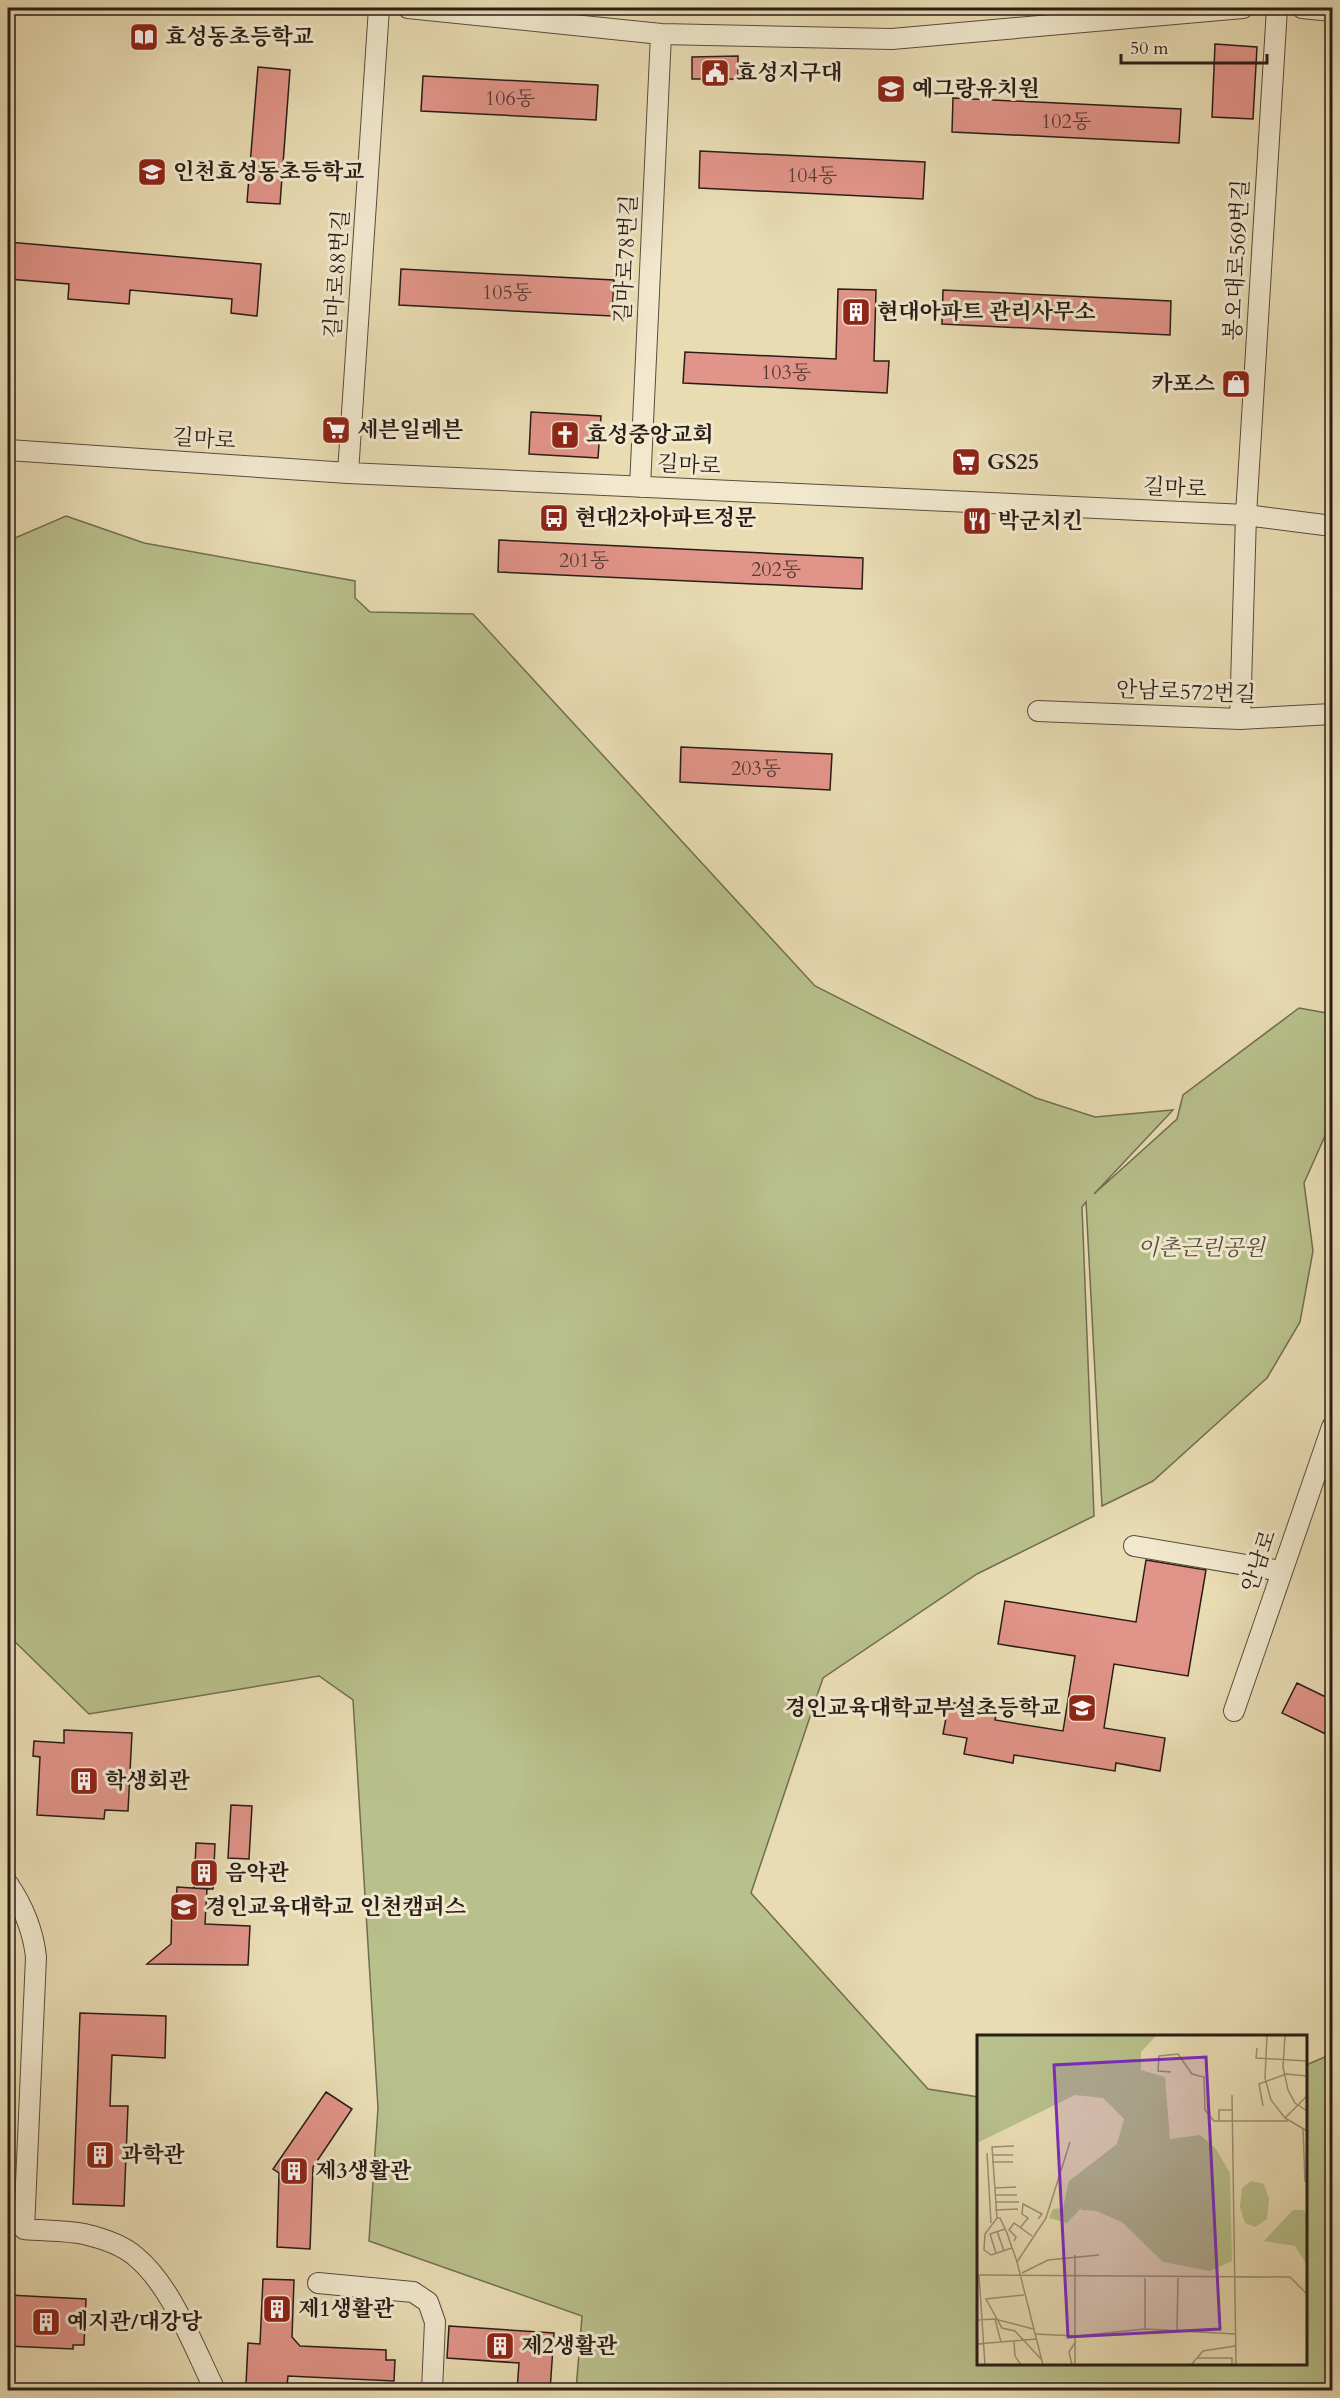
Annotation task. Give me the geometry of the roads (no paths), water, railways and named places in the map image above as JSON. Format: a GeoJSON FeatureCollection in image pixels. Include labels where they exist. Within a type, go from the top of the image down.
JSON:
{"type":"FeatureCollection","features":[{"type":"Feature","properties":{"kind":"street","name":"길마로88번길"},"geometry":{"type":"LineString","coordinates":[[348,473],[379,8]]}},
{"type":"Feature","properties":{"kind":"street"},"geometry":{"type":"LineString","coordinates":[[408,8],[661,34],[892,39],[1243,8]]}},
{"type":"Feature","properties":{"kind":"street","name":"봉오대로569번길"},"geometry":{"type":"LineString","coordinates":[[1240,719],[1246,515],[1277,8]]}},
{"type":"Feature","properties":{"kind":"street"},"geometry":{"type":"LineString","coordinates":[[1302,8],[1332,11]]}},
{"type":"Feature","properties":{"kind":"street","name":"길마로78번길"},"geometry":{"type":"LineString","coordinates":[[640,487],[661,34]]}},
{"type":"Feature","properties":{"kind":"street","name":"길마로"},"geometry":{"type":"LineString","coordinates":[[8,450],[348,473],[1246,515],[1332,526]]}},
{"type":"Feature","properties":{"kind":"street","name":"안남로572번길"},"geometry":{"type":"LineString","coordinates":[[1038,711],[1240,719],[1332,714]]}},
{"type":"Feature","properties":{"kind":"street","name":"안남로"},"geometry":{"type":"LineString","coordinates":[[1233,1712],[1332,1427]]}},
{"type":"Feature","properties":{"kind":"street"},"geometry":{"type":"LineString","coordinates":[[1134,1546],[1281,1571]]}},
{"type":"Feature","properties":{"kind":"street"},"geometry":{"type":"LineString","coordinates":[[8,1884],[19,1900],[34,1937],[36,1957],[24,2229],[83,2234],[113,2243],[134,2255],[153,2274],[170,2300],[215,2391]]}},
{"type":"Feature","properties":{"kind":"street"},"geometry":{"type":"LineString","coordinates":[[318,2283],[413,2292],[428,2302],[435,2322],[432,2391]]}},
{"type":"Feature","properties":{"kind":"place","name":"효성동초등학교"},"geometry":{"type":"Point","coordinates":[144,37]}},
{"type":"Feature","properties":{"kind":"place","name":"효성지구대"},"geometry":{"type":"Point","coordinates":[715,73]}},
{"type":"Feature","properties":{"kind":"place","name":"예그랑유치원"},"geometry":{"type":"Point","coordinates":[891,89]}},
{"type":"Feature","properties":{"kind":"place","name":"인천효성동초등학교"},"geometry":{"type":"Point","coordinates":[152,172]}},
{"type":"Feature","properties":{"kind":"place","name":"현대아파트 관리사무소"},"geometry":{"type":"Point","coordinates":[856,312]}},
{"type":"Feature","properties":{"kind":"place","name":"카포스"},"geometry":{"type":"Point","coordinates":[1236,384]}},
{"type":"Feature","properties":{"kind":"place","name":"세븐일레븐"},"geometry":{"type":"Point","coordinates":[336,430]}},
{"type":"Feature","properties":{"kind":"place","name":"효성중앙교회"},"geometry":{"type":"Point","coordinates":[565,435]}},
{"type":"Feature","properties":{"kind":"place","name":"GS25"},"geometry":{"type":"Point","coordinates":[966,462]}},
{"type":"Feature","properties":{"kind":"place","name":"현대2차아파트정문"},"geometry":{"type":"Point","coordinates":[554,518]}},
{"type":"Feature","properties":{"kind":"place","name":"박군치킨"},"geometry":{"type":"Point","coordinates":[977,521]}},
{"type":"Feature","properties":{"kind":"place","name":"경인교육대학교부설초등학교"},"geometry":{"type":"Point","coordinates":[1082,1708]}},
{"type":"Feature","properties":{"kind":"place","name":"학생회관"},"geometry":{"type":"Point","coordinates":[84,1781]}},
{"type":"Feature","properties":{"kind":"place","name":"음악관"},"geometry":{"type":"Point","coordinates":[204,1873]}},
{"type":"Feature","properties":{"kind":"place","name":"경인교육대학교 인천캠퍼스"},"geometry":{"type":"Point","coordinates":[184,1907]}},
{"type":"Feature","properties":{"kind":"place","name":"과학관"},"geometry":{"type":"Point","coordinates":[100,2155]}},
{"type":"Feature","properties":{"kind":"place","name":"제3생활관"},"geometry":{"type":"Point","coordinates":[294,2171]}},
{"type":"Feature","properties":{"kind":"place","name":"제1생활관"},"geometry":{"type":"Point","coordinates":[277,2309]}},
{"type":"Feature","properties":{"kind":"place","name":"예지관/대강당"},"geometry":{"type":"Point","coordinates":[46,2322]}},
{"type":"Feature","properties":{"kind":"place","name":"제2생활관"},"geometry":{"type":"Point","coordinates":[500,2346]}},
{"type":"Feature","properties":{"kind":"park label","name":"이촌근린공원"},"geometry":{"type":"Point","coordinates":[1201,1248]}}]}
